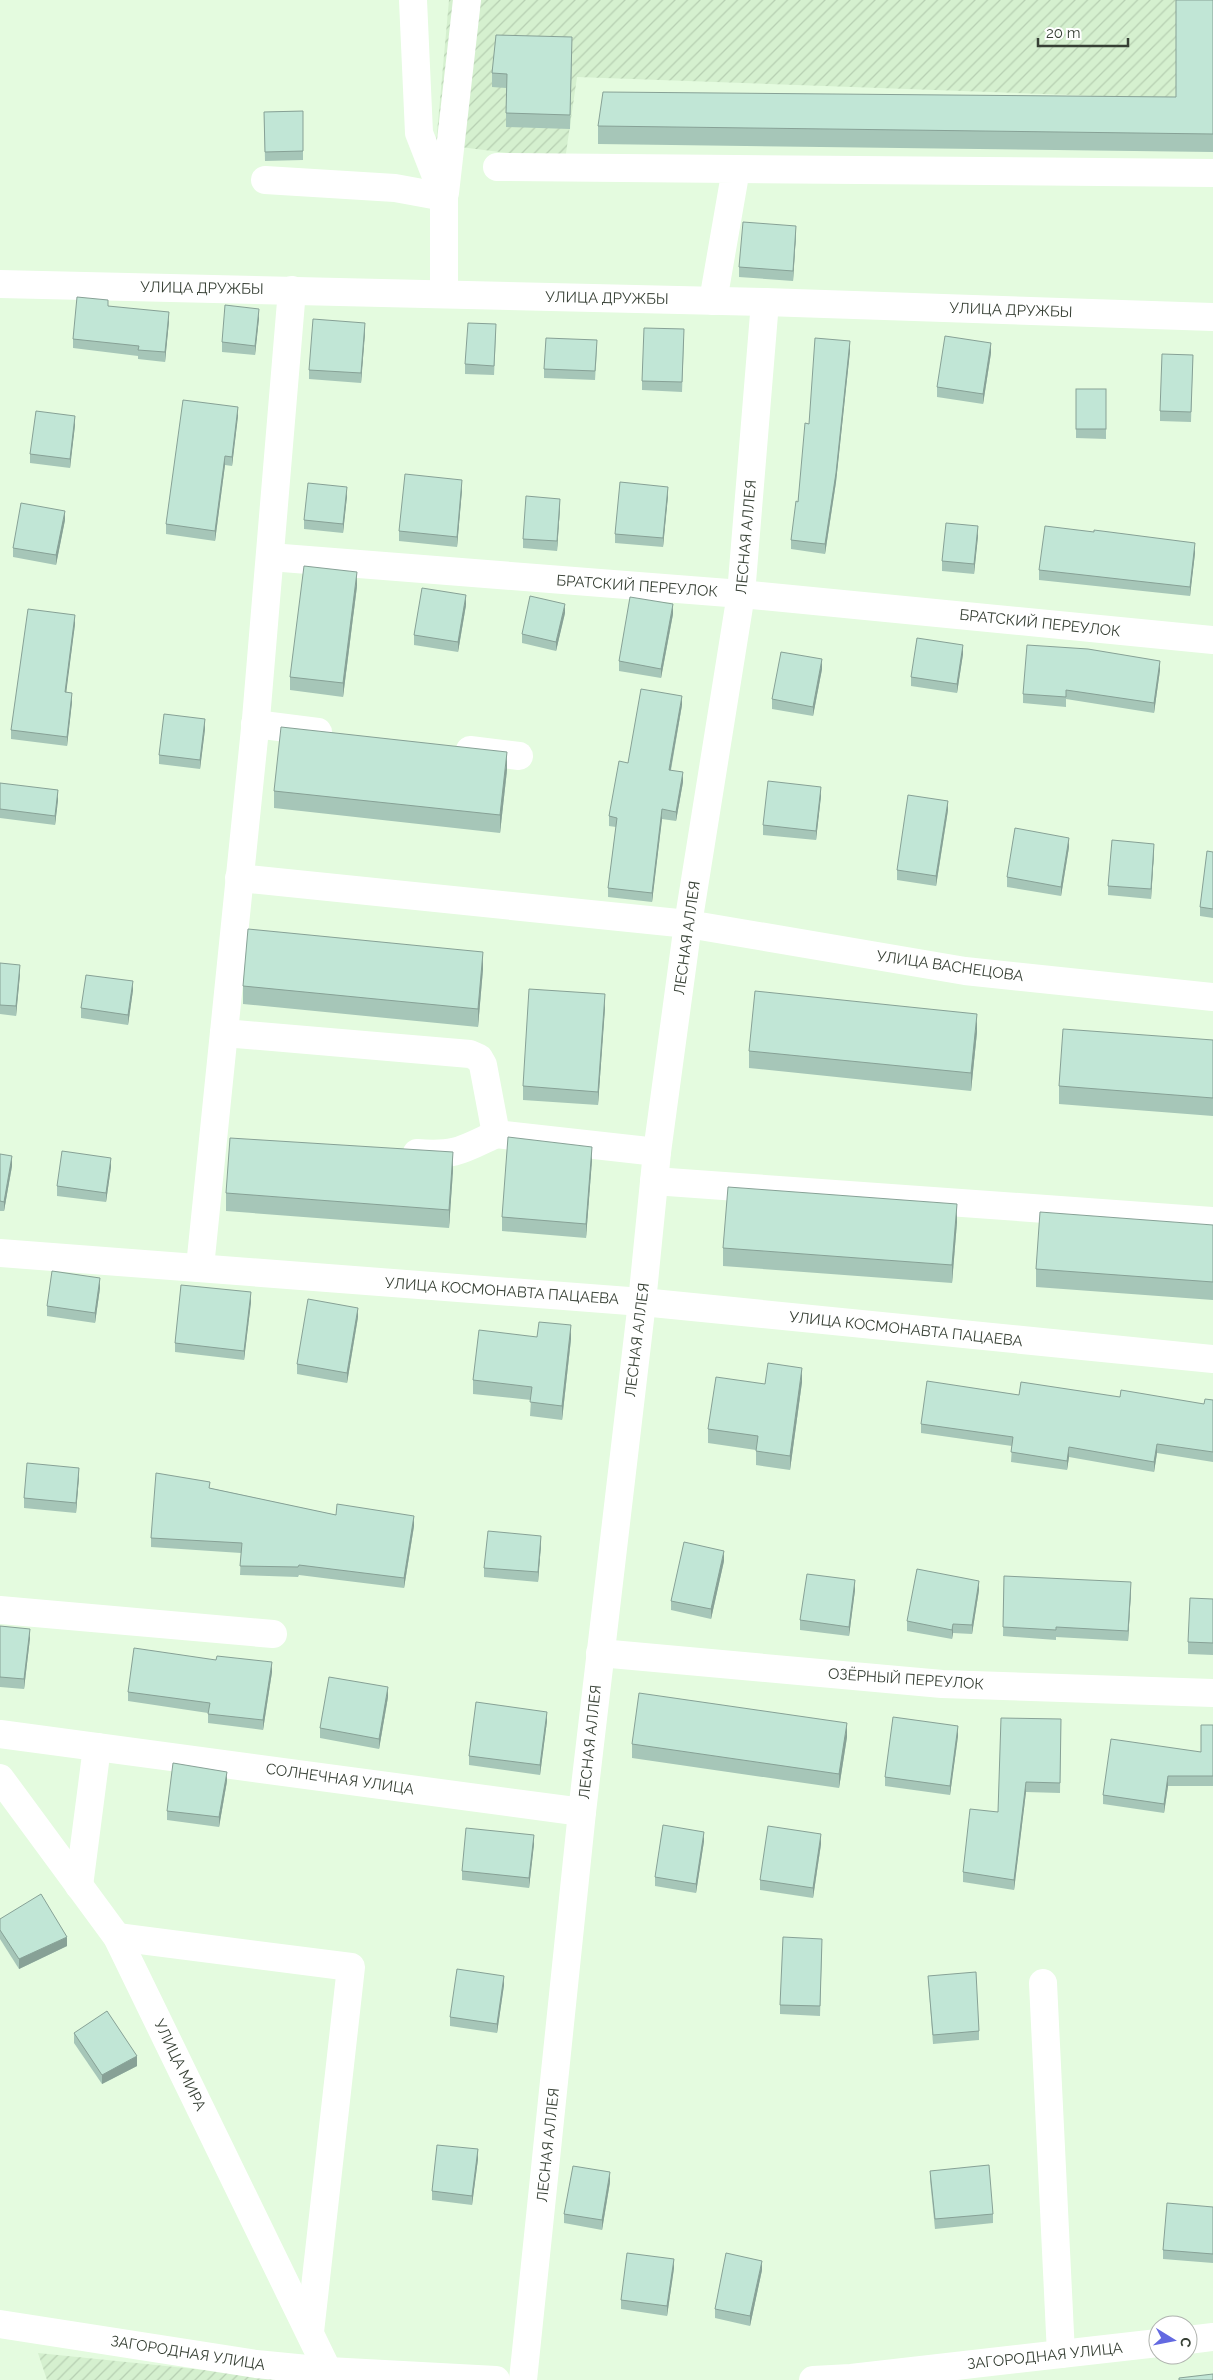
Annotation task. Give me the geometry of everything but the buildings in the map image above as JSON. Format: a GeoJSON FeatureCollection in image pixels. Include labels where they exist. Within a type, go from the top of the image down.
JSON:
{"type":"FeatureCollection","features":[{"type":"Feature","properties":{"kind":"street"},"geometry":{"type":"LineString","coordinates":[[413,0],[419,133],[444,197]]}},
{"type":"Feature","properties":{"kind":"street"},"geometry":{"type":"LineString","coordinates":[[444,294],[444,197],[467,0]]}},
{"type":"Feature","properties":{"kind":"street"},"geometry":{"type":"LineString","coordinates":[[497,167],[1213,173]]}},
{"type":"Feature","properties":{"kind":"street"},"geometry":{"type":"LineString","coordinates":[[713,301],[736,169]]}},
{"type":"Feature","properties":{"kind":"street"},"geometry":{"type":"LineString","coordinates":[[265,180],[395,188],[444,197]]}},
{"type":"Feature","properties":{"kind":"street","name":"УЛИЦА ДРУЖБЫ"},"geometry":{"type":"LineString","coordinates":[[0,284],[765,302],[1213,317]]}},
{"type":"Feature","properties":{"kind":"street"},"geometry":{"type":"LineString","coordinates":[[200,1267],[255,724],[292,290]]}},
{"type":"Feature","properties":{"kind":"street","name":"ЛЕСНАЯ АЛЛЕЯ"},"geometry":{"type":"LineString","coordinates":[[523,2380],[582,1812],[642,1302],[657,1152],[688,924],[741,594],[765,302]]}},
{"type":"Feature","properties":{"kind":"street","name":"БРАТСКИЙ ПЕРЕУЛОК"},"geometry":{"type":"LineString","coordinates":[[270,557],[741,594],[1213,640]]}},
{"type":"Feature","properties":{"kind":"street"},"geometry":{"type":"LineString","coordinates":[[255,724],[343,735]]}},
{"type":"Feature","properties":{"kind":"street"},"geometry":{"type":"LineString","coordinates":[[440,747],[519,756]]}},
{"type":"Feature","properties":{"kind":"street","name":"УЛИЦА ВАСНЕЦОВА"},"geometry":{"type":"LineString","coordinates":[[239,878],[688,924],[965,971],[1213,997]]}},
{"type":"Feature","properties":{"kind":"street"},"geometry":{"type":"LineString","coordinates":[[224,1033],[470,1054],[479,1058],[484,1066],[496,1134]]}},
{"type":"Feature","properties":{"kind":"street"},"geometry":{"type":"LineString","coordinates":[[396,1152],[444,1155],[459,1152],[496,1134],[657,1152]]}},
{"type":"Feature","properties":{"kind":"street"},"geometry":{"type":"LineString","coordinates":[[213,1139],[242,1141]]}},
{"type":"Feature","properties":{"kind":"street"},"geometry":{"type":"LineString","coordinates":[[654,1182],[1213,1221]]}},
{"type":"Feature","properties":{"kind":"street","name":"УЛИЦА КОСМОНАВТА ПАЦАЕВА"},"geometry":{"type":"LineString","coordinates":[[0,1253],[642,1302],[1213,1360]]}},
{"type":"Feature","properties":{"kind":"street"},"geometry":{"type":"LineString","coordinates":[[0,1610],[273,1634]]}},
{"type":"Feature","properties":{"kind":"street","name":"ОЗЁРНЫЙ ПЕРЕУЛОК"},"geometry":{"type":"LineString","coordinates":[[600,1653],[942,1684],[1213,1693]]}},
{"type":"Feature","properties":{"kind":"street","name":"СОЛНЕЧНАЯ УЛИЦА"},"geometry":{"type":"LineString","coordinates":[[0,1734],[582,1812]]}},
{"type":"Feature","properties":{"kind":"street"},"geometry":{"type":"LineString","coordinates":[[79,1886],[97,1747]]}},
{"type":"Feature","properties":{"kind":"street","name":"УЛИЦА МИРА"},"geometry":{"type":"LineString","coordinates":[[0,1778],[116,1937],[328,2371]]}},
{"type":"Feature","properties":{"kind":"street"},"geometry":{"type":"LineString","coordinates":[[116,1937],[352,1967],[310,2332]]}},
{"type":"Feature","properties":{"kind":"street"},"geometry":{"type":"LineString","coordinates":[[1043,1982],[1061,2354]]}},
{"type":"Feature","properties":{"kind":"street","name":"ЗАГОРОДНАЯ УЛИЦА"},"geometry":{"type":"LineString","coordinates":[[0,2324],[264,2372],[328,2371],[496,2380]]}},
{"type":"Feature","properties":{"kind":"street"},"geometry":{"type":"LineString","coordinates":[[1198,2339],[1213,2337]]}},
{"type":"Feature","properties":{"kind":"street","name":"ЗАГОРОДНАЯ УЛИЦА"},"geometry":{"type":"LineString","coordinates":[[813,2380],[851,2379],[1148,2344]]}},
{"type":"Feature","properties":{"kind":"shaded area"},"geometry":{"type":"Polygon","coordinates":[[[449,0],[1213,0],[1213,100],[577,77],[565,160],[436,144],[449,0]]]}},
{"type":"Feature","properties":{"kind":"shaded area"},"geometry":{"type":"Polygon","coordinates":[[[38,2353],[272,2377],[315,2380],[47,2380],[38,2353]]]}}]}
